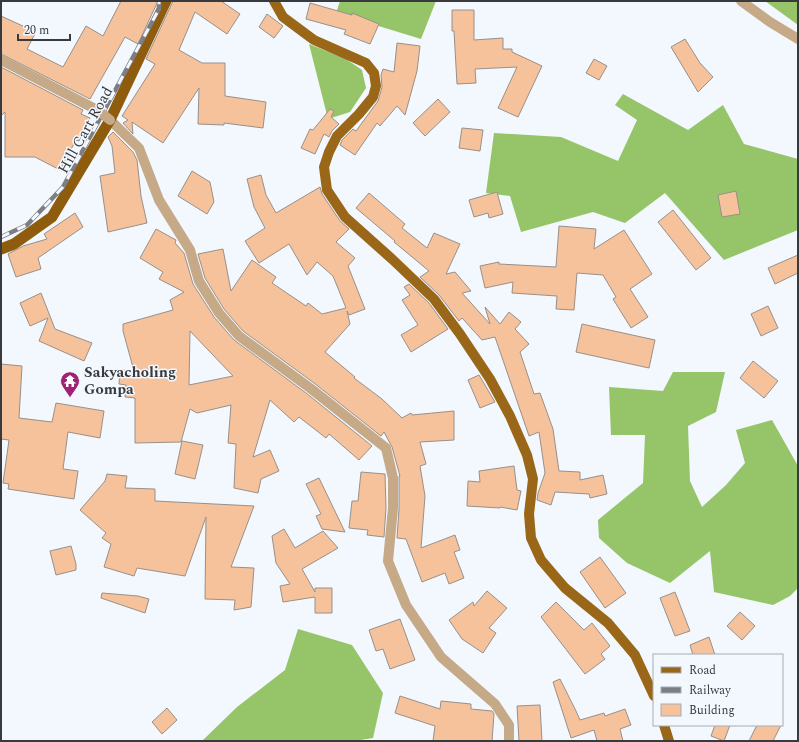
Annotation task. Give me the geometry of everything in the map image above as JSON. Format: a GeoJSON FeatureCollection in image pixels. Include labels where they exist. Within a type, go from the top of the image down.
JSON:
{"type":"FeatureCollection","features":[{"type":"Feature","properties":{"kind":"highway","name":"Hill Cart Road"},"geometry":{"type":"LineString","coordinates":[[1,249],[14,244],[52,218],[110,120],[166,1]]}},
{"type":"Feature","properties":{"kind":"main road"},"geometry":{"type":"LineString","coordinates":[[274,1],[283,16],[314,40],[366,63],[374,73],[376,86],[373,97],[359,114],[337,136],[329,152],[324,167],[327,190],[345,218],[392,259],[434,299],[460,334],[490,379],[510,416],[528,455],[532,479],[529,514],[531,538],[541,560],[565,588],[608,623],[635,655],[653,694]]}},
{"type":"Feature","properties":{"kind":"main road"},"geometry":{"type":"LineString","coordinates":[[664,726],[669,741]]}},
{"type":"Feature","properties":{"kind":"street"},"geometry":{"type":"LineString","coordinates":[[741,1],[770,22],[798,39]]}},
{"type":"Feature","properties":{"kind":"street"},"geometry":{"type":"LineString","coordinates":[[1,60],[99,112],[110,120],[139,148],[159,200],[190,250],[199,281],[219,313],[239,336],[310,388],[386,448],[393,478],[393,508],[388,561],[406,605],[441,657],[495,704],[509,725],[509,741]]}},
{"type":"Feature","properties":{"kind":"green space"},"geometry":{"type":"Polygon","coordinates":[[[340,1],[436,1],[421,39],[336,13],[340,1]]]}},
{"type":"Feature","properties":{"kind":"green space"},"geometry":{"type":"Polygon","coordinates":[[[765,1],[798,1],[798,25],[765,1]]]}},
{"type":"Feature","properties":{"kind":"green space"},"geometry":{"type":"Polygon","coordinates":[[[309,44],[346,59],[362,70],[366,88],[350,112],[328,119],[309,44]]]}},
{"type":"Feature","properties":{"kind":"green space"},"geometry":{"type":"Polygon","coordinates":[[[623,94],[688,130],[723,105],[744,144],[798,159],[798,230],[724,260],[665,193],[625,223],[593,212],[521,232],[510,196],[486,193],[494,133],[561,137],[618,161],[637,120],[615,105],[623,94]]]}},
{"type":"Feature","properties":{"kind":"green space"},"geometry":{"type":"Polygon","coordinates":[[[673,372],[725,372],[716,412],[688,426],[690,481],[702,507],[726,485],[745,463],[736,430],[772,420],[798,466],[798,588],[790,596],[773,605],[714,592],[710,551],[670,583],[627,563],[599,538],[598,520],[643,483],[645,435],[611,435],[609,387],[663,391],[673,372]]]}},
{"type":"Feature","properties":{"kind":"green space"},"geometry":{"type":"Polygon","coordinates":[[[298,629],[352,645],[383,693],[373,738],[354,741],[202,741],[237,707],[285,670],[298,629]]]}},
{"type":"Feature","properties":{"kind":"building"},"geometry":{"type":"Polygon","coordinates":[[[121,1],[158,1],[138,44],[125,37],[90,99],[1,54],[1,16],[36,32],[27,49],[63,67],[86,26],[103,36],[121,1]]]}},
{"type":"Feature","properties":{"kind":"building"},"geometry":{"type":"Polygon","coordinates":[[[173,1],[221,1],[240,14],[227,34],[195,12],[179,50],[202,63],[225,63],[225,96],[266,102],[263,128],[224,123],[224,125],[198,124],[199,88],[163,143],[132,122],[133,134],[123,123],[128,120],[122,116],[155,64],[146,59],[173,1]]]}},
{"type":"Feature","properties":{"kind":"building"},"geometry":{"type":"Polygon","coordinates":[[[310,3],[352,15],[352,13],[379,24],[370,44],[344,34],[346,30],[306,19],[310,3]]]}},
{"type":"Feature","properties":{"kind":"building"},"geometry":{"type":"Polygon","coordinates":[[[452,10],[474,10],[474,40],[503,38],[503,49],[512,49],[512,52],[542,66],[518,117],[498,108],[517,67],[475,69],[476,83],[457,84],[454,31],[452,31],[452,10]]]}},
{"type":"Feature","properties":{"kind":"building"},"geometry":{"type":"Polygon","coordinates":[[[267,14],[283,26],[274,38],[259,27],[267,14]]]}},
{"type":"Feature","properties":{"kind":"building"},"geometry":{"type":"Polygon","coordinates":[[[685,39],[700,63],[713,77],[698,92],[671,47],[685,39]]]}},
{"type":"Feature","properties":{"kind":"building"},"geometry":{"type":"Polygon","coordinates":[[[397,43],[420,46],[417,71],[405,115],[397,106],[380,126],[377,123],[355,155],[340,145],[342,140],[353,129],[356,131],[378,101],[382,87],[381,75],[383,69],[394,72],[397,43]]]}},
{"type":"Feature","properties":{"kind":"building"},"geometry":{"type":"Polygon","coordinates":[[[594,59],[607,66],[599,80],[586,73],[594,59]]]}},
{"type":"Feature","properties":{"kind":"building"},"geometry":{"type":"Polygon","coordinates":[[[1,67],[83,110],[81,114],[90,118],[79,141],[76,140],[60,170],[35,157],[5,157],[5,112],[1,116],[1,67]]]}},
{"type":"Feature","properties":{"kind":"building"},"geometry":{"type":"Polygon","coordinates":[[[438,99],[450,112],[425,136],[413,123],[438,99]]]}},
{"type":"Feature","properties":{"kind":"building"},"geometry":{"type":"Polygon","coordinates":[[[330,109],[334,111],[331,117],[339,124],[332,131],[329,137],[324,134],[315,154],[301,148],[310,129],[313,130],[330,109]]]}},
{"type":"Feature","properties":{"kind":"building"},"geometry":{"type":"Polygon","coordinates":[[[462,128],[483,130],[480,151],[459,148],[462,128]]]}},
{"type":"Feature","properties":{"kind":"building"},"geometry":{"type":"Polygon","coordinates":[[[113,132],[133,152],[137,160],[141,196],[147,223],[108,232],[100,176],[115,173],[112,146],[108,137],[113,132]]]}},
{"type":"Feature","properties":{"kind":"building"},"geometry":{"type":"Polygon","coordinates":[[[192,171],[210,182],[214,202],[207,214],[178,196],[192,171]]]}},
{"type":"Feature","properties":{"kind":"building"},"geometry":{"type":"Polygon","coordinates":[[[261,175],[266,195],[276,213],[320,187],[322,194],[340,221],[349,229],[336,242],[355,258],[348,266],[365,309],[349,315],[347,311],[350,324],[325,352],[355,377],[354,378],[382,399],[402,418],[411,413],[412,415],[454,411],[454,440],[420,442],[426,464],[420,466],[425,496],[421,548],[455,535],[460,550],[454,552],[464,578],[449,584],[445,573],[422,582],[406,539],[397,538],[400,476],[392,447],[384,432],[381,436],[314,383],[243,331],[224,309],[205,278],[198,254],[223,249],[231,291],[252,260],[276,277],[272,283],[306,306],[308,303],[322,314],[346,308],[333,276],[317,262],[307,275],[289,244],[259,263],[245,241],[265,228],[254,207],[247,179],[261,175]]]}},
{"type":"Feature","properties":{"kind":"building"},"geometry":{"type":"Polygon","coordinates":[[[736,191],[740,214],[722,217],[718,195],[736,191]]]}},
{"type":"Feature","properties":{"kind":"building"},"geometry":{"type":"Polygon","coordinates":[[[497,192],[503,214],[489,218],[488,213],[474,217],[469,200],[497,192]]]}},
{"type":"Feature","properties":{"kind":"building"},"geometry":{"type":"Polygon","coordinates":[[[369,193],[405,224],[402,228],[427,248],[434,233],[460,244],[446,274],[455,272],[471,291],[462,293],[490,324],[485,307],[500,324],[509,312],[521,322],[515,329],[529,344],[520,352],[534,394],[540,393],[553,429],[559,471],[580,472],[580,480],[603,475],[607,494],[590,498],[589,494],[555,492],[551,505],[537,500],[545,473],[539,432],[529,436],[495,337],[482,340],[462,318],[459,321],[439,295],[420,277],[429,271],[356,208],[369,193]]]}},
{"type":"Feature","properties":{"kind":"building"},"geometry":{"type":"Polygon","coordinates":[[[673,210],[711,258],[696,270],[658,222],[673,210]]]}},
{"type":"Feature","properties":{"kind":"building"},"geometry":{"type":"Polygon","coordinates":[[[75,213],[83,227],[38,258],[41,269],[16,277],[8,254],[23,246],[47,239],[44,234],[75,213]]]}},
{"type":"Feature","properties":{"kind":"building"},"geometry":{"type":"Polygon","coordinates":[[[559,226],[596,229],[594,249],[624,230],[652,274],[630,289],[648,317],[631,328],[613,299],[616,297],[603,275],[577,273],[574,310],[556,309],[557,296],[512,293],[513,282],[485,288],[480,266],[499,262],[499,264],[556,267],[559,226]]]}},
{"type":"Feature","properties":{"kind":"building"},"geometry":{"type":"Polygon","coordinates":[[[156,229],[176,240],[175,243],[184,253],[193,284],[214,317],[234,340],[306,393],[372,446],[359,460],[329,434],[326,438],[299,417],[294,422],[270,400],[253,457],[270,450],[279,471],[261,479],[258,493],[234,488],[236,444],[228,443],[231,405],[197,413],[190,409],[181,442],[135,443],[135,398],[125,397],[126,385],[119,384],[120,370],[134,371],[123,331],[123,324],[173,310],[170,300],[184,292],[159,279],[163,272],[140,258],[156,229]],[[190,331],[189,385],[233,376],[190,331]]]}},
{"type":"Feature","properties":{"kind":"building"},"geometry":{"type":"Polygon","coordinates":[[[798,255],[798,273],[775,284],[768,268],[798,255]]]}},
{"type":"Feature","properties":{"kind":"building"},"geometry":{"type":"Polygon","coordinates":[[[409,284],[429,303],[448,329],[411,352],[401,335],[418,325],[402,300],[410,295],[404,287],[409,284]]]}},
{"type":"Feature","properties":{"kind":"building"},"geometry":{"type":"Polygon","coordinates":[[[41,293],[55,329],[92,343],[84,361],[39,341],[48,318],[30,326],[20,303],[41,293]]]}},
{"type":"Feature","properties":{"kind":"building"},"geometry":{"type":"Polygon","coordinates":[[[768,306],[778,328],[761,336],[751,314],[768,306]]]}},
{"type":"Feature","properties":{"kind":"building"},"geometry":{"type":"Polygon","coordinates":[[[582,324],[655,340],[649,368],[576,352],[582,324]]]}},
{"type":"Feature","properties":{"kind":"building"},"geometry":{"type":"Polygon","coordinates":[[[753,361],[778,381],[764,398],[740,378],[753,361]]]}},
{"type":"Feature","properties":{"kind":"building"},"geometry":{"type":"Polygon","coordinates":[[[1,364],[22,366],[19,418],[52,422],[56,403],[104,411],[100,438],[68,432],[63,469],[78,471],[74,499],[8,489],[9,484],[3,483],[9,440],[1,439],[1,364]]]}},
{"type":"Feature","properties":{"kind":"building"},"geometry":{"type":"Polygon","coordinates":[[[479,375],[495,402],[480,408],[468,380],[479,375]]]}},
{"type":"Feature","properties":{"kind":"building"},"geometry":{"type":"Polygon","coordinates":[[[182,441],[203,445],[195,479],[175,474],[182,441]]]}},
{"type":"Feature","properties":{"kind":"building"},"geometry":{"type":"Polygon","coordinates":[[[514,466],[517,490],[521,491],[517,510],[500,507],[467,506],[468,481],[480,482],[479,471],[514,466]]]}},
{"type":"Feature","properties":{"kind":"building"},"geometry":{"type":"Polygon","coordinates":[[[361,472],[385,474],[386,508],[384,537],[367,535],[368,530],[349,528],[352,501],[358,501],[361,472]]]}},
{"type":"Feature","properties":{"kind":"building"},"geometry":{"type":"Polygon","coordinates":[[[107,474],[127,476],[125,488],[155,489],[155,501],[254,506],[231,567],[254,568],[251,607],[234,610],[235,600],[205,599],[206,517],[185,576],[137,568],[134,576],[104,567],[111,544],[102,538],[106,533],[80,510],[105,481],[107,474]]]}},
{"type":"Feature","properties":{"kind":"building"},"geometry":{"type":"Polygon","coordinates":[[[319,478],[345,532],[322,529],[316,516],[321,514],[306,484],[319,478]]]}},
{"type":"Feature","properties":{"kind":"building"},"geometry":{"type":"Polygon","coordinates":[[[284,529],[295,548],[323,531],[338,548],[302,569],[315,592],[315,588],[332,588],[332,613],[315,613],[315,597],[283,602],[280,586],[290,584],[276,563],[272,536],[284,529]]]}},
{"type":"Feature","properties":{"kind":"building"},"geometry":{"type":"Polygon","coordinates":[[[71,546],[76,564],[76,570],[56,575],[50,551],[71,546]]]}},
{"type":"Feature","properties":{"kind":"building"},"geometry":{"type":"Polygon","coordinates":[[[600,557],[626,593],[605,608],[580,572],[600,557]]]}},
{"type":"Feature","properties":{"kind":"building"},"geometry":{"type":"Polygon","coordinates":[[[487,591],[507,608],[489,628],[496,633],[483,653],[462,639],[449,620],[473,602],[474,606],[487,591]]]}},
{"type":"Feature","properties":{"kind":"building"},"geometry":{"type":"Polygon","coordinates":[[[675,592],[690,631],[675,636],[660,598],[675,592]]]}},
{"type":"Feature","properties":{"kind":"building"},"geometry":{"type":"Polygon","coordinates":[[[102,593],[138,596],[149,599],[145,613],[101,598],[102,593]]]}},
{"type":"Feature","properties":{"kind":"building"},"geometry":{"type":"Polygon","coordinates":[[[556,602],[584,630],[592,623],[610,646],[601,654],[605,659],[585,674],[541,617],[556,602]]]}},
{"type":"Feature","properties":{"kind":"building"},"geometry":{"type":"Polygon","coordinates":[[[740,612],[755,626],[742,640],[727,626],[740,612]]]}},
{"type":"Feature","properties":{"kind":"building"},"geometry":{"type":"Polygon","coordinates":[[[400,619],[415,660],[390,669],[383,649],[376,651],[369,630],[400,619]]]}},
{"type":"Feature","properties":{"kind":"building"},"geometry":{"type":"Polygon","coordinates":[[[709,637],[715,654],[693,654],[690,645],[709,637]]]}},
{"type":"Feature","properties":{"kind":"building"},"geometry":{"type":"Polygon","coordinates":[[[560,679],[580,720],[604,713],[605,716],[625,709],[631,725],[620,729],[623,741],[597,741],[594,730],[571,738],[553,682],[560,679]]]}},
{"type":"Feature","properties":{"kind":"building"},"geometry":{"type":"Polygon","coordinates":[[[400,696],[440,709],[441,701],[471,704],[471,709],[492,711],[494,714],[492,741],[433,741],[435,726],[395,713],[400,696]]]}},
{"type":"Feature","properties":{"kind":"building"},"geometry":{"type":"Polygon","coordinates":[[[540,705],[542,741],[519,741],[517,706],[540,705]]]}},
{"type":"Feature","properties":{"kind":"building"},"geometry":{"type":"Polygon","coordinates":[[[167,708],[177,720],[162,734],[152,722],[167,708]]]}},
{"type":"Feature","properties":{"kind":"building"},"geometry":{"type":"Polygon","coordinates":[[[715,726],[730,726],[724,741],[711,736],[715,726]]]}},
{"type":"Feature","properties":{"kind":"building"},"geometry":{"type":"Polygon","coordinates":[[[756,726],[780,726],[773,741],[749,741],[756,726]]]}},
{"type":"Feature","properties":{"kind":"railway"},"geometry":{"type":"LineString","coordinates":[[1,237],[27,225],[63,187],[159,9],[159,1]]}},
{"type":"Feature","properties":{"kind":"place","name":"Sakyacholing Gompa"},"geometry":{"type":"Point","coordinates":[70,398]}}]}
